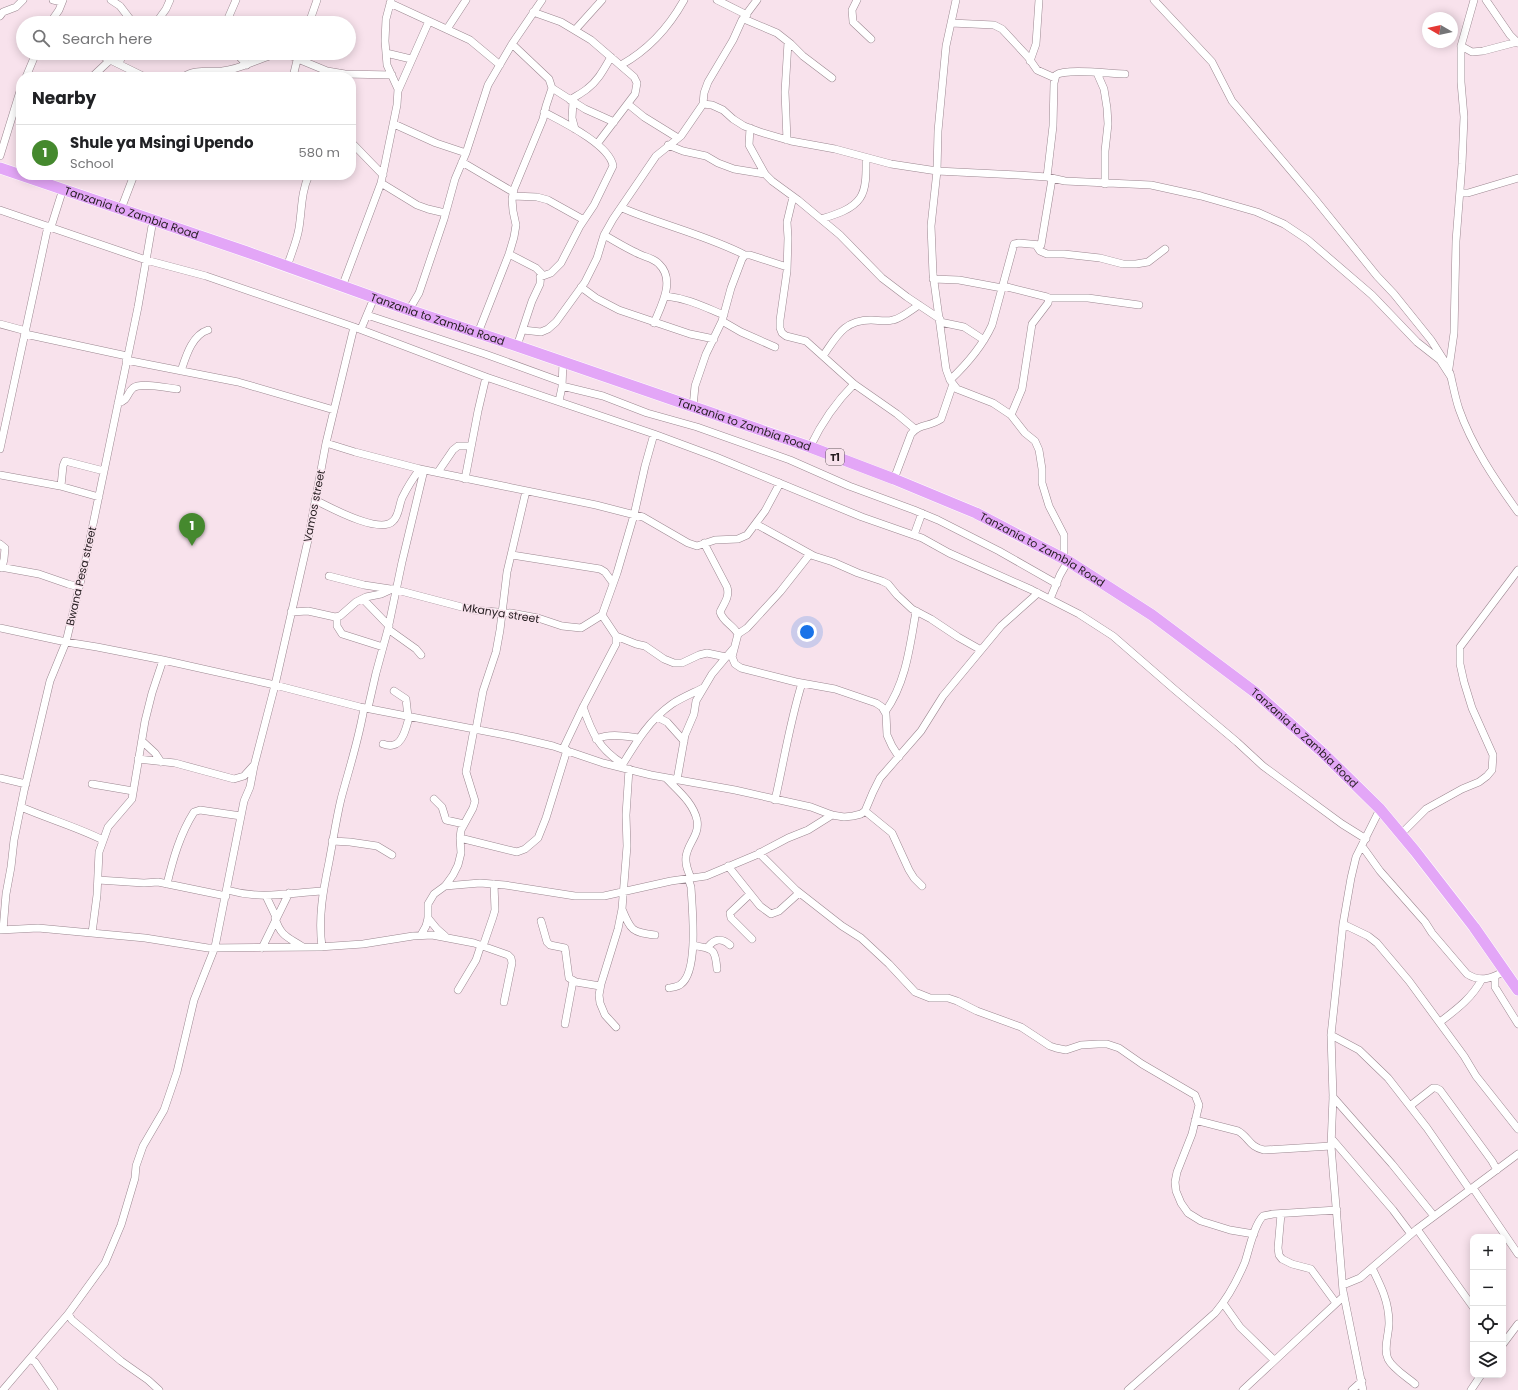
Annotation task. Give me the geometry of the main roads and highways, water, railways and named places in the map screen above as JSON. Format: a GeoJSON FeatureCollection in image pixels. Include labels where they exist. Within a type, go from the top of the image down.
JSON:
{"type":"FeatureCollection","features":[{"type":"Feature","properties":{"kind":"highway","name":"Tanzania to Zambia Road"},"geometry":{"type":"LineString","coordinates":[[0,168],[16,173]]}},
{"type":"Feature","properties":{"kind":"highway","name":"Tanzania to Zambia Road"},"geometry":{"type":"LineString","coordinates":[[36,180],[287,266],[342,287],[810,447],[894,479],[976,513],[1066,560],[1152,615],[1256,693],[1322,752],[1380,809],[1401,834],[1474,927],[1518,990]]}},
{"type":"Feature","properties":{"kind":"place","name":"Shule ya Msingi Upendo"},"geometry":{"type":"Point","coordinates":[192,546]}}]}
